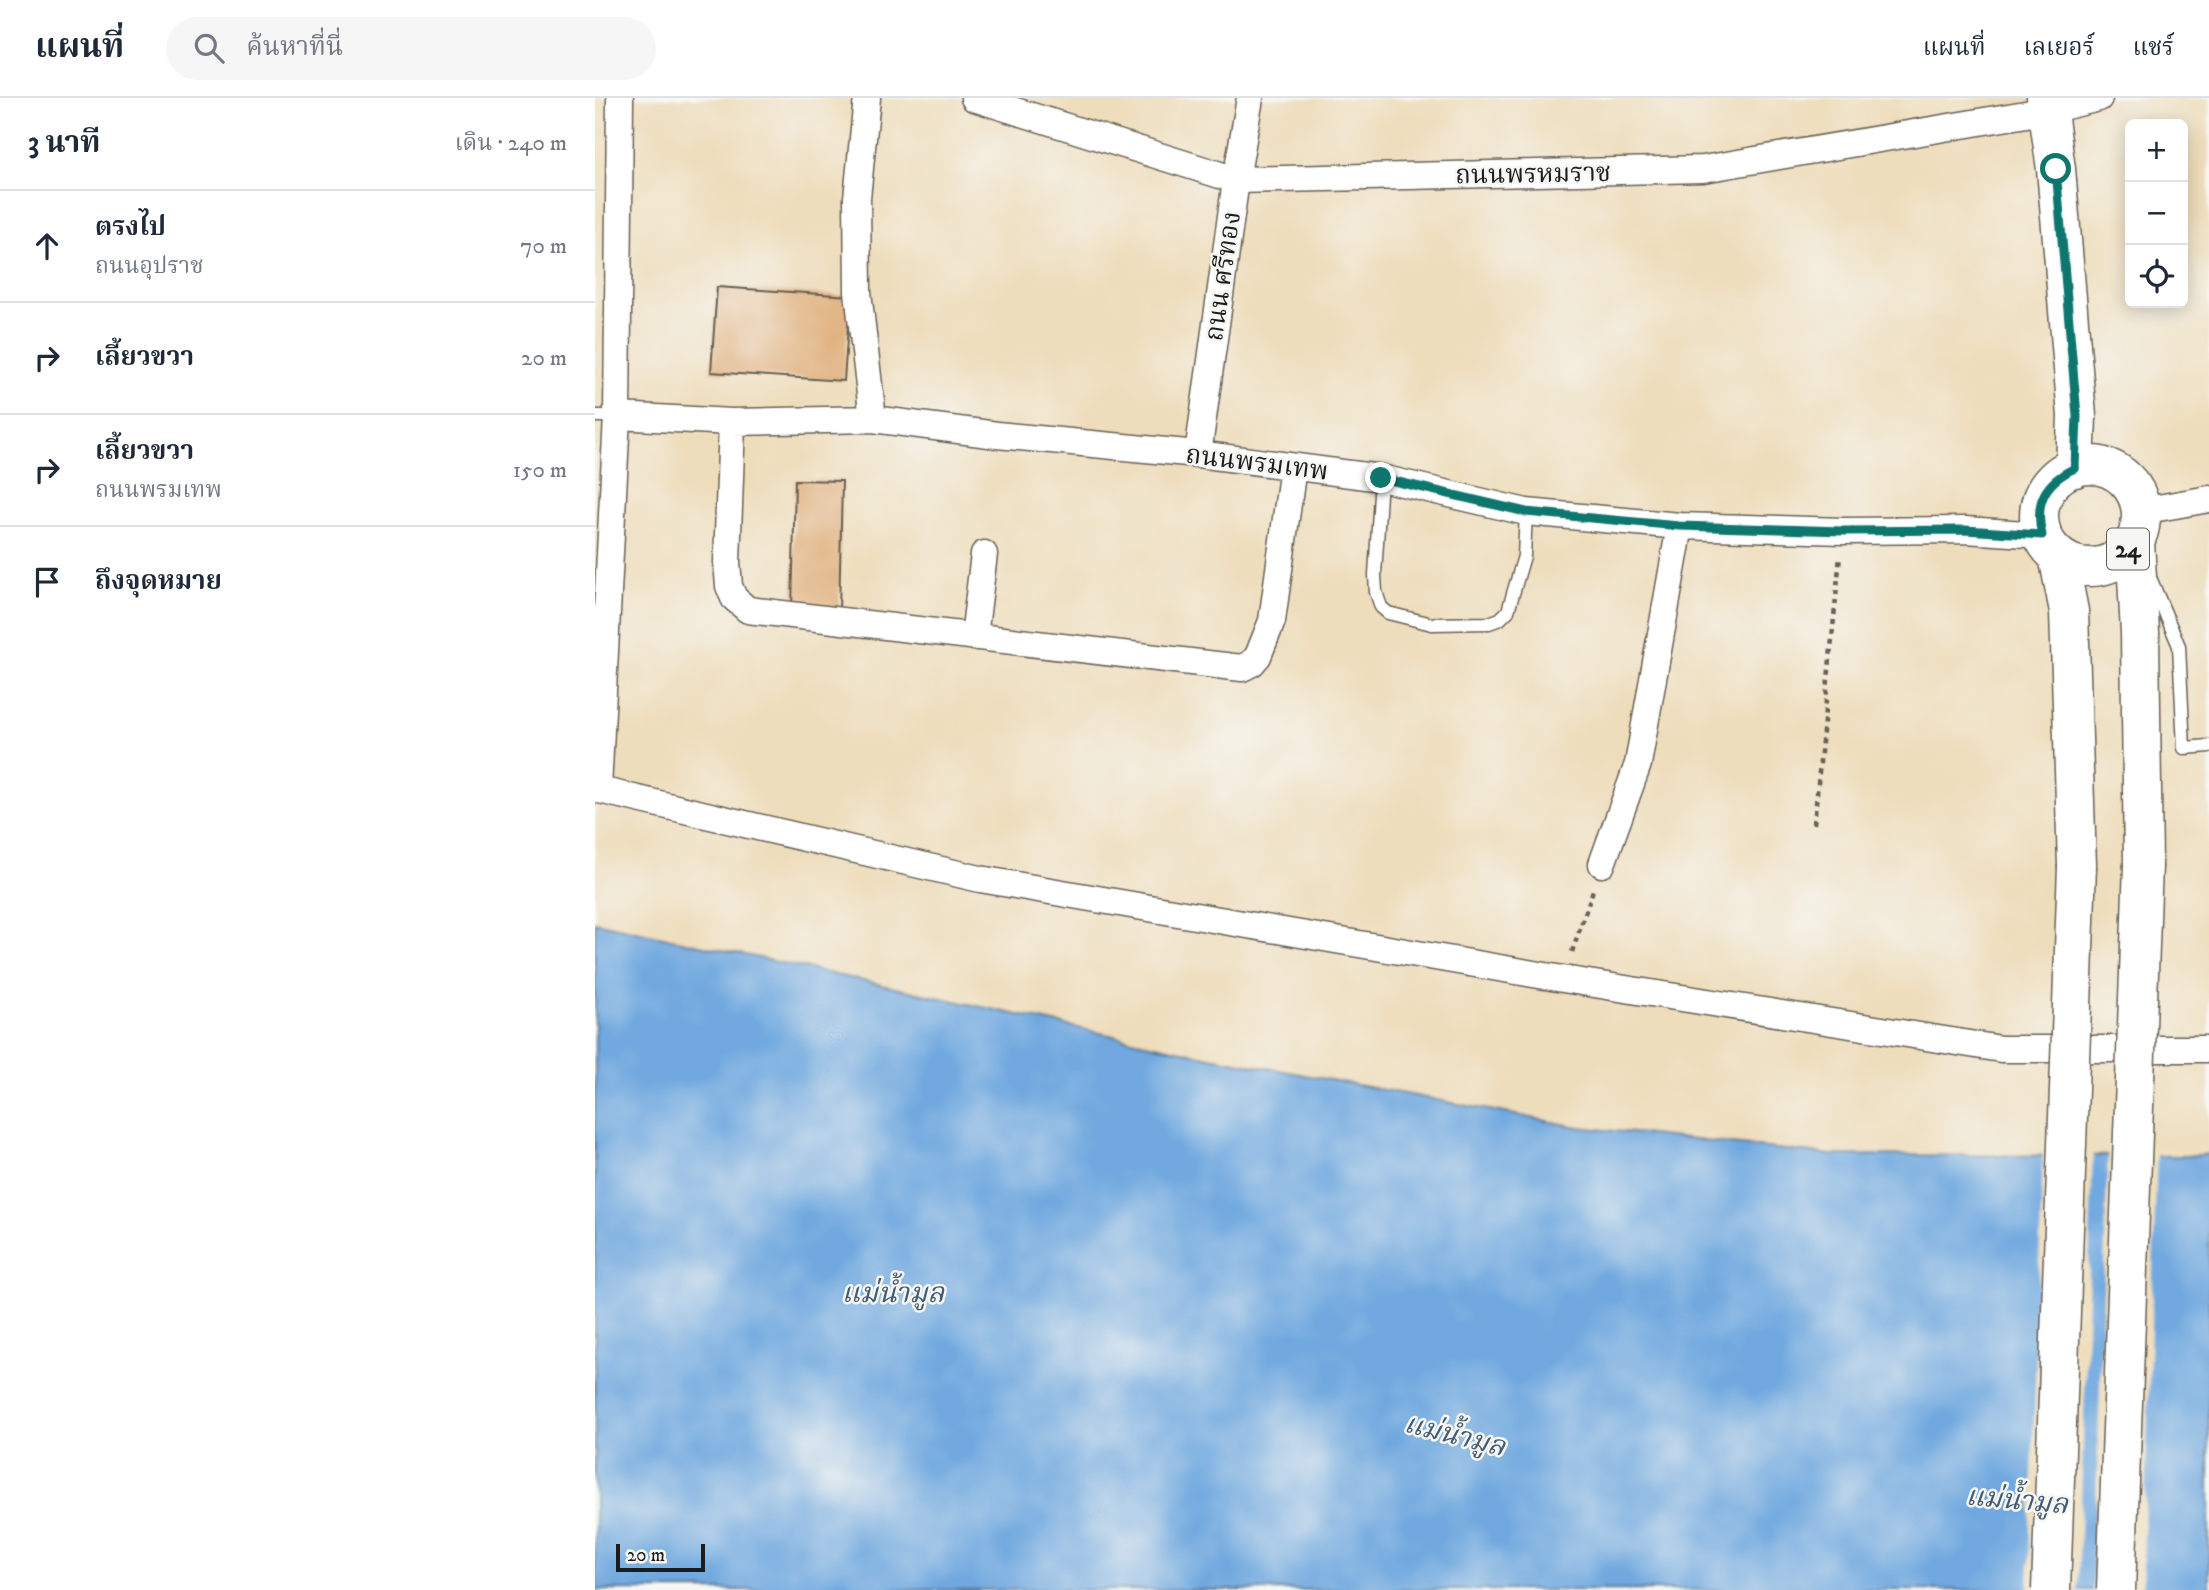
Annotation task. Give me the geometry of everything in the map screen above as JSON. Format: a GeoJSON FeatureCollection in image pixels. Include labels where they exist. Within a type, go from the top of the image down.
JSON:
{"type":"FeatureCollection","features":[{"type":"Feature","properties":{"kind":"main road"},"geometry":{"type":"LineString","coordinates":[[2047,104],[2056,169],[2077,416],[2075,468],[2051,484],[2044,495],[2039,521],[2050,546],[2069,611],[2077,866],[2051,1590]]}},
{"type":"Feature","properties":{"kind":"main road","name":"24"},"geometry":{"type":"LineString","coordinates":[[2050,546],[2073,564],[2090,567],[2107,564],[2122,556],[2138,526],[2137,497],[2130,484],[2105,468],[2075,468]]}},
{"type":"Feature","properties":{"kind":"main road"},"geometry":{"type":"LineString","coordinates":[[2116,1590],[2143,865],[2138,526]]}},
{"type":"Feature","properties":{"kind":"street"},"geometry":{"type":"LineString","coordinates":[[620,98],[606,416],[596,789],[980,879],[1563,979],[2001,1049],[2209,1049]]}},
{"type":"Feature","properties":{"kind":"street"},"geometry":{"type":"LineString","coordinates":[[867,98],[857,198],[858,292],[873,419]]}},
{"type":"Feature","properties":{"kind":"street","name":"ถนนพรหมราช"},"geometry":{"type":"LineString","coordinates":[[976,98],[1236,180],[1703,169],[2047,104],[2099,98]]}},
{"type":"Feature","properties":{"kind":"street","name":"ถนน ศรีทอง"},"geometry":{"type":"LineString","coordinates":[[1198,454],[1250,98]]}},
{"type":"Feature","properties":{"kind":"street","name":"ถนนพรมเทพ"},"geometry":{"type":"LineString","coordinates":[[606,416],[732,422],[873,419],[997,435],[1198,454],[1381,478],[1526,512],[1679,526],[1843,531],[1965,530],[2050,546]]}},
{"type":"Feature","properties":{"kind":"street"},"geometry":{"type":"LineString","coordinates":[[732,422],[727,562],[729,586],[734,598],[748,610],[1242,668],[1258,656],[1272,621],[1293,467]]}},
{"type":"Feature","properties":{"kind":"street"},"geometry":{"type":"LineString","coordinates":[[2138,526],[2209,499]]}},
{"type":"Feature","properties":{"kind":"street"},"geometry":{"type":"LineString","coordinates":[[1602,864],[1638,764],[1679,526]]}},
{"type":"Feature","properties":{"kind":"street"},"geometry":{"type":"LineString","coordinates":[[975,637],[984,554]]}},
{"type":"Feature","properties":{"kind":"lane"},"geometry":{"type":"LineString","coordinates":[[1381,478],[1375,575],[1376,592],[1381,607],[1388,612],[1432,624],[1489,624],[1508,611],[1524,556],[1526,512]]}},
{"type":"Feature","properties":{"kind":"lane"},"geometry":{"type":"LineString","coordinates":[[2138,526],[2179,646],[2184,748],[2209,746]]}},
{"type":"Feature","properties":{"kind":"path"},"geometry":{"type":"LineString","coordinates":[[1814,824],[1843,531]]}},
{"type":"Feature","properties":{"kind":"path"},"geometry":{"type":"LineString","coordinates":[[1563,979],[1602,864]]}},
{"type":"Feature","properties":{"kind":"water","name":"แม่น้ำมูล"},"geometry":{"type":"Polygon","coordinates":[[[595,922],[1210,1057],[1579,1127],[1831,1155],[2209,1154],[2209,1590],[595,1590],[595,922]]]}},
{"type":"Feature","properties":{"kind":"pier"},"geometry":{"type":"Polygon","coordinates":[[[2043,1152],[2093,1152],[2078,1590],[2028,1590],[2043,1152]]]}},
{"type":"Feature","properties":{"kind":"pier"},"geometry":{"type":"Polygon","coordinates":[[[2108,1152],[2157,1152],[2142,1590],[2093,1590],[2108,1152]]]}},
{"type":"Feature","properties":{"kind":"building"},"geometry":{"type":"Polygon","coordinates":[[[717,287],[850,296],[844,381],[711,372],[717,287]]]}},
{"type":"Feature","properties":{"kind":"building"},"geometry":{"type":"Polygon","coordinates":[[[795,480],[842,481],[839,612],[792,611],[795,480]]]}},
{"type":"Feature","properties":{"kind":"route"},"geometry":{"type":"LineString","coordinates":[[1381,478],[1526,512],[1679,526],[1843,531],[1965,530],[2042,535],[2039,521],[2044,495],[2061,475],[2075,468],[2077,416],[2056,169]]}}]}
